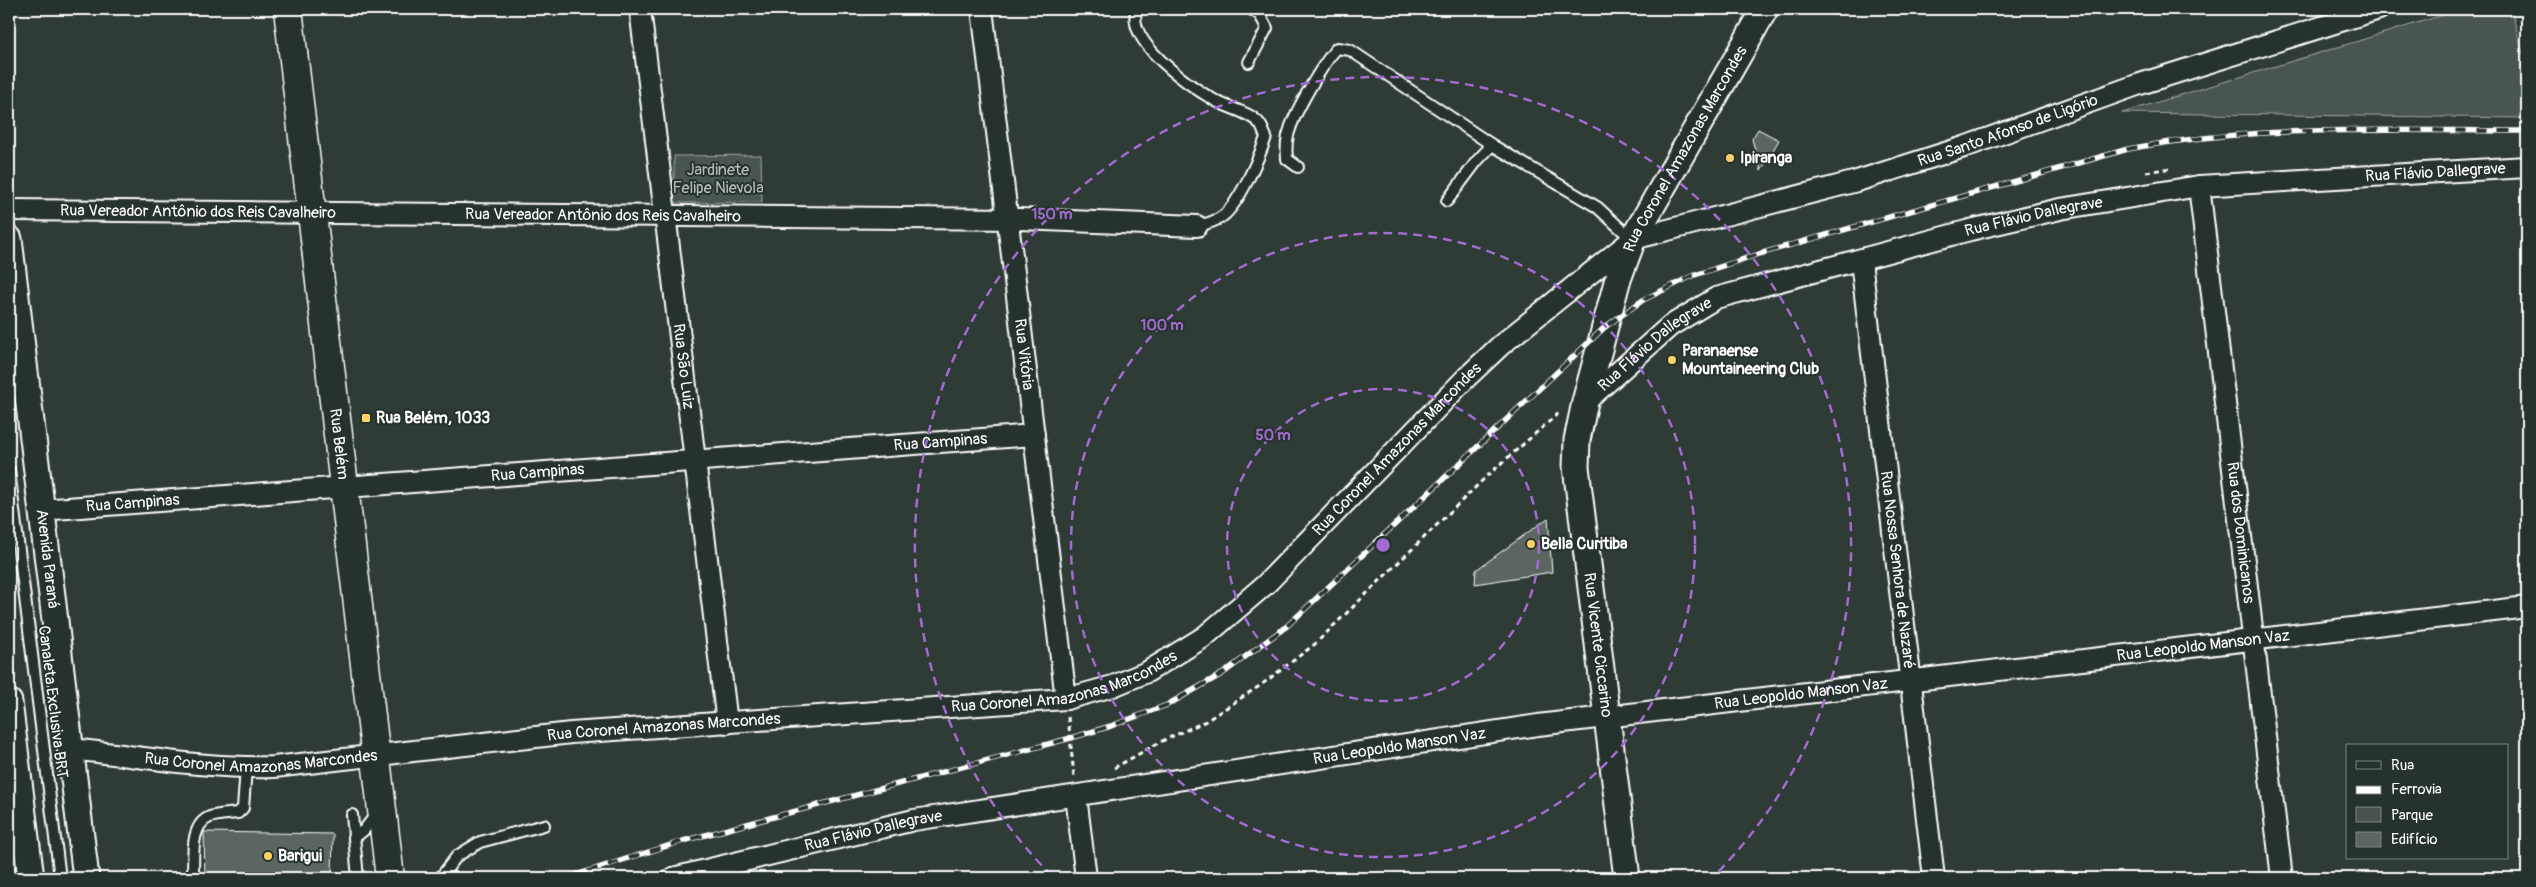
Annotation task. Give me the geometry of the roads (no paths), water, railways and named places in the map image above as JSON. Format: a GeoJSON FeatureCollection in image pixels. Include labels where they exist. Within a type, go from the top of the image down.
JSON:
{"type":"FeatureCollection","features":[{"type":"Feature","properties":{"kind":"main road","name":"Rua Belém"},"geometry":{"type":"LineString","coordinates":[[288,9],[390,878]]}},
{"type":"Feature","properties":{"kind":"street","name":"Rua São Luiz"},"geometry":{"type":"LineString","coordinates":[[640,9],[727,724]]}},
{"type":"Feature","properties":{"kind":"street","name":"Rua Vitória"},"geometry":{"type":"LineString","coordinates":[[982,9],[1066,699]]}},
{"type":"Feature","properties":{"kind":"street","name":"Rua Santo Afonso de Ligório"},"geometry":{"type":"LineString","coordinates":[[1633,239],[1857,181],[1964,147],[2137,85],[2379,9]]}},
{"type":"Feature","properties":{"kind":"street","name":"Rua Coronel Amazonas Marcondes"},"geometry":{"type":"LineString","coordinates":[[71,750],[246,768],[284,766],[571,733],[727,724],[1066,699],[1113,686],[1147,672],[1177,656],[1231,615],[1303,547],[1467,377],[1538,313],[1633,239],[1761,10]]}},
{"type":"Feature","properties":{"kind":"street","name":"Rua Flávio Dallegrave"},"geometry":{"type":"LineString","coordinates":[[1585,402],[1670,326],[1716,298],[1861,261],[1970,230],[2060,209],[2199,186],[2527,167]]}},
{"type":"Feature","properties":{"kind":"street","name":"Rua dos Dominicanos"},"geometry":{"type":"LineString","coordinates":[[2199,186],[2282,878]]}},
{"type":"Feature","properties":{"kind":"street","name":"Rua Vereador Antônio dos Reis Cavalheiro"},"geometry":{"type":"LineString","coordinates":[[9,210],[1007,219],[1197,226]]}},
{"type":"Feature","properties":{"kind":"street","name":"Avenida Paraná"},"geometry":{"type":"LineString","coordinates":[[9,239],[86,878]]}},
{"type":"Feature","properties":{"kind":"street","name":"Rua Vicente Ciccarino"},"geometry":{"type":"LineString","coordinates":[[1627,878],[1576,467],[1577,440],[1585,402],[1617,282],[1633,239]]}},
{"type":"Feature","properties":{"kind":"street","name":"Rua Nossa Senhora de Nazaré"},"geometry":{"type":"LineString","coordinates":[[1861,261],[1934,878]]}},
{"type":"Feature","properties":{"kind":"street","name":"Rua Campinas"},"geometry":{"type":"LineString","coordinates":[[41,510],[1034,435]]}},
{"type":"Feature","properties":{"kind":"street","name":"Rua Leopoldo Manson Vaz"},"geometry":{"type":"LineString","coordinates":[[1076,796],[1538,725],[2527,607]]}},
{"type":"Feature","properties":{"kind":"street"},"geometry":{"type":"LineString","coordinates":[[9,702],[11,734],[31,878]]}},
{"type":"Feature","properties":{"kind":"street","name":"Rua Flávio Dallegrave"},"geometry":{"type":"LineString","coordinates":[[673,878],[914,820],[1076,796]]}},
{"type":"Feature","properties":{"kind":"street"},"geometry":{"type":"LineString","coordinates":[[1076,796],[1086,878]]}},
{"type":"Feature","properties":{"kind":"lane"},"geometry":{"type":"LineString","coordinates":[[1137,9],[1134,14],[1136,29],[1145,44],[1167,65],[1215,101],[1259,123],[1266,137],[1259,158],[1224,215],[1212,223],[1197,226]]}},
{"type":"Feature","properties":{"kind":"lane"},"geometry":{"type":"LineString","coordinates":[[1249,62],[1267,28],[1260,15],[1251,9]]}},
{"type":"Feature","properties":{"kind":"lane"},"geometry":{"type":"LineString","coordinates":[[1298,168],[1287,160],[1286,147],[1290,128],[1328,58],[1337,48],[1350,50],[1492,145],[1597,207],[1633,239]]}},
{"type":"Feature","properties":{"kind":"lane"},"geometry":{"type":"LineString","coordinates":[[1446,201],[1492,145]]}},
{"type":"Feature","properties":{"kind":"lane","name":"Canaleta Exclusiva BRT"},"geometry":{"type":"LineString","coordinates":[[9,470],[60,878]]}},
{"type":"Feature","properties":{"kind":"lane"},"geometry":{"type":"LineString","coordinates":[[193,878],[195,834],[202,821],[238,813],[243,808],[246,768]]}},
{"type":"Feature","properties":{"kind":"lane"},"geometry":{"type":"LineString","coordinates":[[354,838],[364,830],[382,807]]}},
{"type":"Feature","properties":{"kind":"lane"},"geometry":{"type":"LineString","coordinates":[[352,815],[358,878]]}},
{"type":"Feature","properties":{"kind":"lane"},"geometry":{"type":"LineString","coordinates":[[440,878],[457,856],[480,842],[544,825]]}},
{"type":"Feature","properties":{"kind":"railway"},"geometry":{"type":"LineString","coordinates":[[566,878],[683,841],[1071,738],[1111,726],[1167,705],[1222,674],[1287,626],[1605,327],[1643,300],[1692,276],[1759,254],[2128,149],[2177,141],[2277,132],[2377,130],[2527,131]]}},
{"type":"Feature","properties":{"kind":"place","name":"Ipiranga"},"geometry":{"type":"Point","coordinates":[1730,158]}},
{"type":"Feature","properties":{"kind":"place","name":"Paranaense Mountaineering Club"},"geometry":{"type":"Point","coordinates":[1672,360]}},
{"type":"Feature","properties":{"kind":"place","name":"Rua Belém, 1033"},"geometry":{"type":"Point","coordinates":[366,418]}},
{"type":"Feature","properties":{"kind":"place","name":"Bella Curitiba"},"geometry":{"type":"Point","coordinates":[1531,544]}},
{"type":"Feature","properties":{"kind":"place","name":"Barigui"},"geometry":{"type":"Point","coordinates":[268,856]}},
{"type":"Feature","properties":{"kind":"park label","name":"Jardinete Felipe Nievola"},"geometry":{"type":"Point","coordinates":[718,179]}}]}
